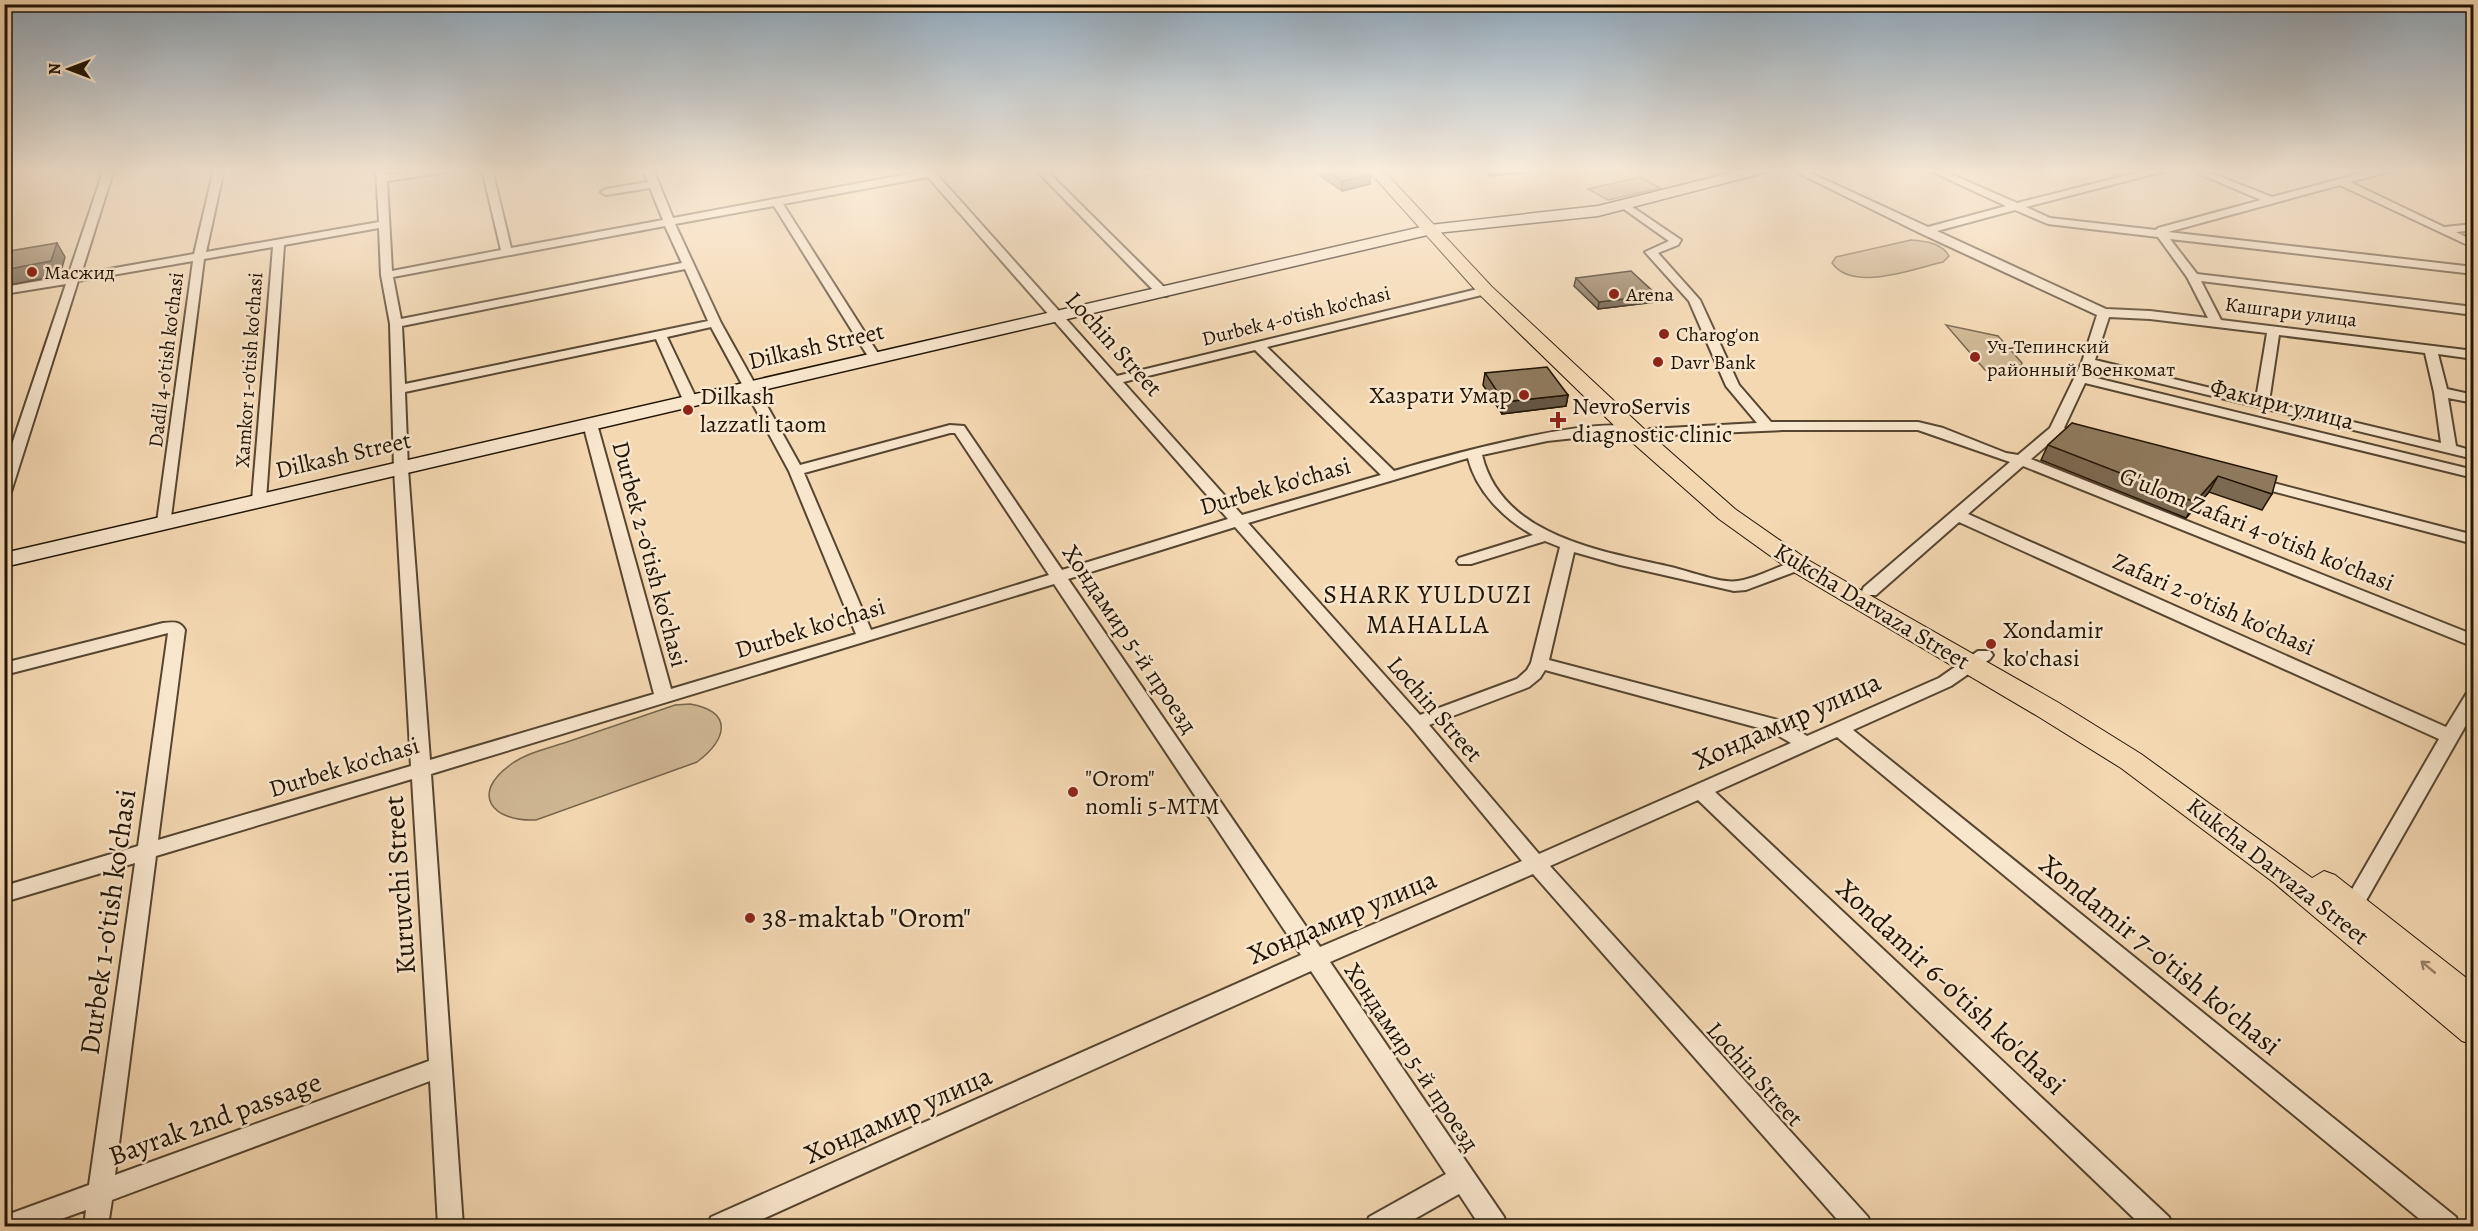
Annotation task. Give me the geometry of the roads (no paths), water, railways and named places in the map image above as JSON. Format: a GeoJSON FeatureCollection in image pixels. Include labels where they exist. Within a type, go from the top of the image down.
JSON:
{"type":"FeatureCollection","features":[{"type":"Feature","properties":{"kind":"main road","name":"Kukcha Darvaza Street"},"geometry":{"type":"LineString","coordinates":[[1431,226],[1491,290],[1727,514],[1799,565],[2145,752],[2353,905],[2474,1004]]}},
{"type":"Feature","properties":{"kind":"main road","name":"Kukcha Darvaza Street"},"geometry":{"type":"LineString","coordinates":[[1642,432],[1763,527],[1870,591],[1978,660],[2182,796],[2331,911],[2474,1030]]}},
{"type":"Feature","properties":{"kind":"street"},"geometry":{"type":"LineString","coordinates":[[4,492],[91,226]]}},
{"type":"Feature","properties":{"kind":"street","name":"Dadil 4-o'tish ko'chasi"},"geometry":{"type":"LineString","coordinates":[[165,522],[199,257],[206,226]]}},
{"type":"Feature","properties":{"kind":"street"},"geometry":{"type":"LineString","coordinates":[[4,291],[370,226]]}},
{"type":"Feature","properties":{"kind":"street","name":"Kuruvchi Street"},"geometry":{"type":"LineString","coordinates":[[383,226],[387,275],[396,324],[401,469],[451,1227]]}},
{"type":"Feature","properties":{"kind":"street"},"geometry":{"type":"LineString","coordinates":[[501,226],[507,253]]}},
{"type":"Feature","properties":{"kind":"street"},"geometry":{"type":"LineString","coordinates":[[387,275],[646,226]]}},
{"type":"Feature","properties":{"kind":"street"},"geometry":{"type":"LineString","coordinates":[[671,226],[715,323],[796,471],[866,637]]}},
{"type":"Feature","properties":{"kind":"street"},"geometry":{"type":"LineString","coordinates":[[792,226],[875,358]]}},
{"type":"Feature","properties":{"kind":"street","name":"Lochin Street"},"geometry":{"type":"LineString","coordinates":[[978,226],[1417,723],[1536,864],[1859,1227]]}},
{"type":"Feature","properties":{"kind":"street"},"geometry":{"type":"LineString","coordinates":[[1097,226],[1163,292]]}},
{"type":"Feature","properties":{"kind":"street","name":"Dilkash Street"},"geometry":{"type":"LineString","coordinates":[[4,560],[1434,229],[1457,226]]}},
{"type":"Feature","properties":{"kind":"street"},"geometry":{"type":"LineString","coordinates":[[1656,226],[1675,240],[1674,243],[1651,252],[1694,300],[1733,386],[1768,427]]}},
{"type":"Feature","properties":{"kind":"street"},"geometry":{"type":"LineString","coordinates":[[1870,591],[2056,430],[2088,362],[2103,313],[1915,226]]}},
{"type":"Feature","properties":{"kind":"street"},"geometry":{"type":"LineString","coordinates":[[1924,231],[1941,226]]}},
{"type":"Feature","properties":{"kind":"street"},"geometry":{"type":"LineString","coordinates":[[2095,226],[2474,271]]}},
{"type":"Feature","properties":{"kind":"street"},"geometry":{"type":"LineString","coordinates":[[2161,234],[2162,230],[2175,226]]}},
{"type":"Feature","properties":{"kind":"street"},"geometry":{"type":"LineString","coordinates":[[2434,226],[2474,245]]}},
{"type":"Feature","properties":{"kind":"street"},"geometry":{"type":"LineString","coordinates":[[2443,231],[2474,227]]}},
{"type":"Feature","properties":{"kind":"street"},"geometry":{"type":"LineString","coordinates":[[2161,234],[2193,277],[2216,323]]}},
{"type":"Feature","properties":{"kind":"street","name":"Xamkor 1-o'tish ko'chasi"},"geometry":{"type":"LineString","coordinates":[[259,500],[279,243]]}},
{"type":"Feature","properties":{"kind":"street"},"geometry":{"type":"LineString","coordinates":[[396,324],[689,265]]}},
{"type":"Feature","properties":{"kind":"street"},"geometry":{"type":"LineString","coordinates":[[2193,277],[2474,311]]}},
{"type":"Feature","properties":{"kind":"street","name":"Durbek 4-o'tish ko'chasi"},"geometry":{"type":"LineString","coordinates":[[1116,380],[1465,294],[1491,290]]}},
{"type":"Feature","properties":{"kind":"street","name":"Кашгари улица"},"geometry":{"type":"LineString","coordinates":[[2103,313],[2150,315],[2474,355]]}},
{"type":"Feature","properties":{"kind":"street"},"geometry":{"type":"LineString","coordinates":[[400,389],[715,323]]}},
{"type":"Feature","properties":{"kind":"street"},"geometry":{"type":"LineString","coordinates":[[2262,405],[2274,330]]}},
{"type":"Feature","properties":{"kind":"street"},"geometry":{"type":"LineString","coordinates":[[660,334],[691,402]]}},
{"type":"Feature","properties":{"kind":"street"},"geometry":{"type":"LineString","coordinates":[[1258,346],[1392,477]]}},
{"type":"Feature","properties":{"kind":"street"},"geometry":{"type":"LineString","coordinates":[[2431,350],[2441,392],[2449,449]]}},
{"type":"Feature","properties":{"kind":"street","name":"Факири улица"},"geometry":{"type":"LineString","coordinates":[[2088,362],[2474,455]]}},
{"type":"Feature","properties":{"kind":"street","name":"Факири улица"},"geometry":{"type":"LineString","coordinates":[[2080,378],[2474,474]]}},
{"type":"Feature","properties":{"kind":"street"},"geometry":{"type":"LineString","coordinates":[[2441,392],[2474,399]]}},
{"type":"Feature","properties":{"kind":"street","name":"Durbek 2-o'tish ko'chasi"},"geometry":{"type":"LineString","coordinates":[[590,424],[664,697]]}},
{"type":"Feature","properties":{"kind":"street","name":"G'ulom Zafari 4-o'tish ko'chasi"},"geometry":{"type":"LineString","coordinates":[[1768,427],[1918,426],[1938,431],[2003,457],[2022,460],[2474,642]]}},
{"type":"Feature","properties":{"kind":"street","name":"Durbek ko'chasi"},"geometry":{"type":"LineString","coordinates":[[4,894],[866,637],[1238,521],[1474,452],[1547,437],[1612,430],[1642,432],[1768,427]]}},
{"type":"Feature","properties":{"kind":"street","name":"Хондамир 5-й проезд"},"geometry":{"type":"LineString","coordinates":[[796,471],[950,429],[959,429],[1495,1227]]}},
{"type":"Feature","properties":{"kind":"street"},"geometry":{"type":"LineString","coordinates":[[2056,430],[2103,442]]}},
{"type":"Feature","properties":{"kind":"street"},"geometry":{"type":"LineString","coordinates":[[1474,452],[1476,466],[1491,492],[1514,514],[1545,536],[1568,544],[1617,560],[1734,586],[1740,586],[1799,565]]}},
{"type":"Feature","properties":{"kind":"street"},"geometry":{"type":"LineString","coordinates":[[2242,479],[2474,540]]}},
{"type":"Feature","properties":{"kind":"street","name":"Zafari 2-o'tish ko'chasi"},"geometry":{"type":"LineString","coordinates":[[1959,516],[2449,736]]}},
{"type":"Feature","properties":{"kind":"street"},"geometry":{"type":"LineString","coordinates":[[1465,561],[1545,536]]}},
{"type":"Feature","properties":{"kind":"street"},"geometry":{"type":"LineString","coordinates":[[1417,723],[1523,683],[1534,674],[1540,663],[1568,544]]}},
{"type":"Feature","properties":{"kind":"street","name":"Durbek 1-o'tish ko'chasi"},"geometry":{"type":"LineString","coordinates":[[4,669],[173,627],[177,630],[145,851],[96,1227]]}},
{"type":"Feature","properties":{"kind":"street","name":"Хондамир улица"},"geometry":{"type":"LineString","coordinates":[[720,1227],[1315,959],[1536,864],[1945,682],[1978,660]]}},
{"type":"Feature","properties":{"kind":"street"},"geometry":{"type":"LineString","coordinates":[[1540,663],[1776,726],[1805,743]]}},
{"type":"Feature","properties":{"kind":"street"},"geometry":{"type":"LineString","coordinates":[[2353,905],[2474,695]]}},
{"type":"Feature","properties":{"kind":"street","name":"Xondamir 7-o'tish ko'chasi"},"geometry":{"type":"LineString","coordinates":[[1838,728],[2447,1227]]}},
{"type":"Feature","properties":{"kind":"street","name":"Xondamir 6-o'tish ko'chasi"},"geometry":{"type":"LineString","coordinates":[[1701,791],[2160,1227]]}},
{"type":"Feature","properties":{"kind":"street","name":"Bayrak 2nd passage"},"geometry":{"type":"LineString","coordinates":[[10,1227],[440,1067]]}},
{"type":"Feature","properties":{"kind":"street"},"geometry":{"type":"LineString","coordinates":[[1378,1227],[1463,1178]]}},
{"type":"Feature","properties":{"kind":"place","name":"Масжид"},"geometry":{"type":"Point","coordinates":[32,272]}},
{"type":"Feature","properties":{"kind":"place","name":"Arena"},"geometry":{"type":"Point","coordinates":[1614,294]}},
{"type":"Feature","properties":{"kind":"place","name":"Charog'on"},"geometry":{"type":"Point","coordinates":[1664,334]}},
{"type":"Feature","properties":{"kind":"place","name":"Уч-Тепинский районный Военкомат"},"geometry":{"type":"Point","coordinates":[1975,357]}},
{"type":"Feature","properties":{"kind":"place","name":"Davr Bank"},"geometry":{"type":"Point","coordinates":[1658,362]}},
{"type":"Feature","properties":{"kind":"place","name":"Хазрати Умар"},"geometry":{"type":"Point","coordinates":[1524,395]}},
{"type":"Feature","properties":{"kind":"place","name":"Dilkash lazzatli taom"},"geometry":{"type":"Point","coordinates":[688,410]}},
{"type":"Feature","properties":{"kind":"place","name":"NevroServis diagnostic clinic"},"geometry":{"type":"Point","coordinates":[1558,420]}},
{"type":"Feature","properties":{"kind":"place","name":"Xondamir ko'chasi"},"geometry":{"type":"Point","coordinates":[1991,644]}},
{"type":"Feature","properties":{"kind":"place","name":"\"Orom\" nomli 5-MTM"},"geometry":{"type":"Point","coordinates":[1073,792]}},
{"type":"Feature","properties":{"kind":"place","name":"38-maktab \"Orom\""},"geometry":{"type":"Point","coordinates":[750,918]}},
{"type":"Feature","properties":{"kind":"district","name":"SHARK YULDUZI MAHALLA"},"geometry":{"type":"Point","coordinates":[1428,609]}}]}
